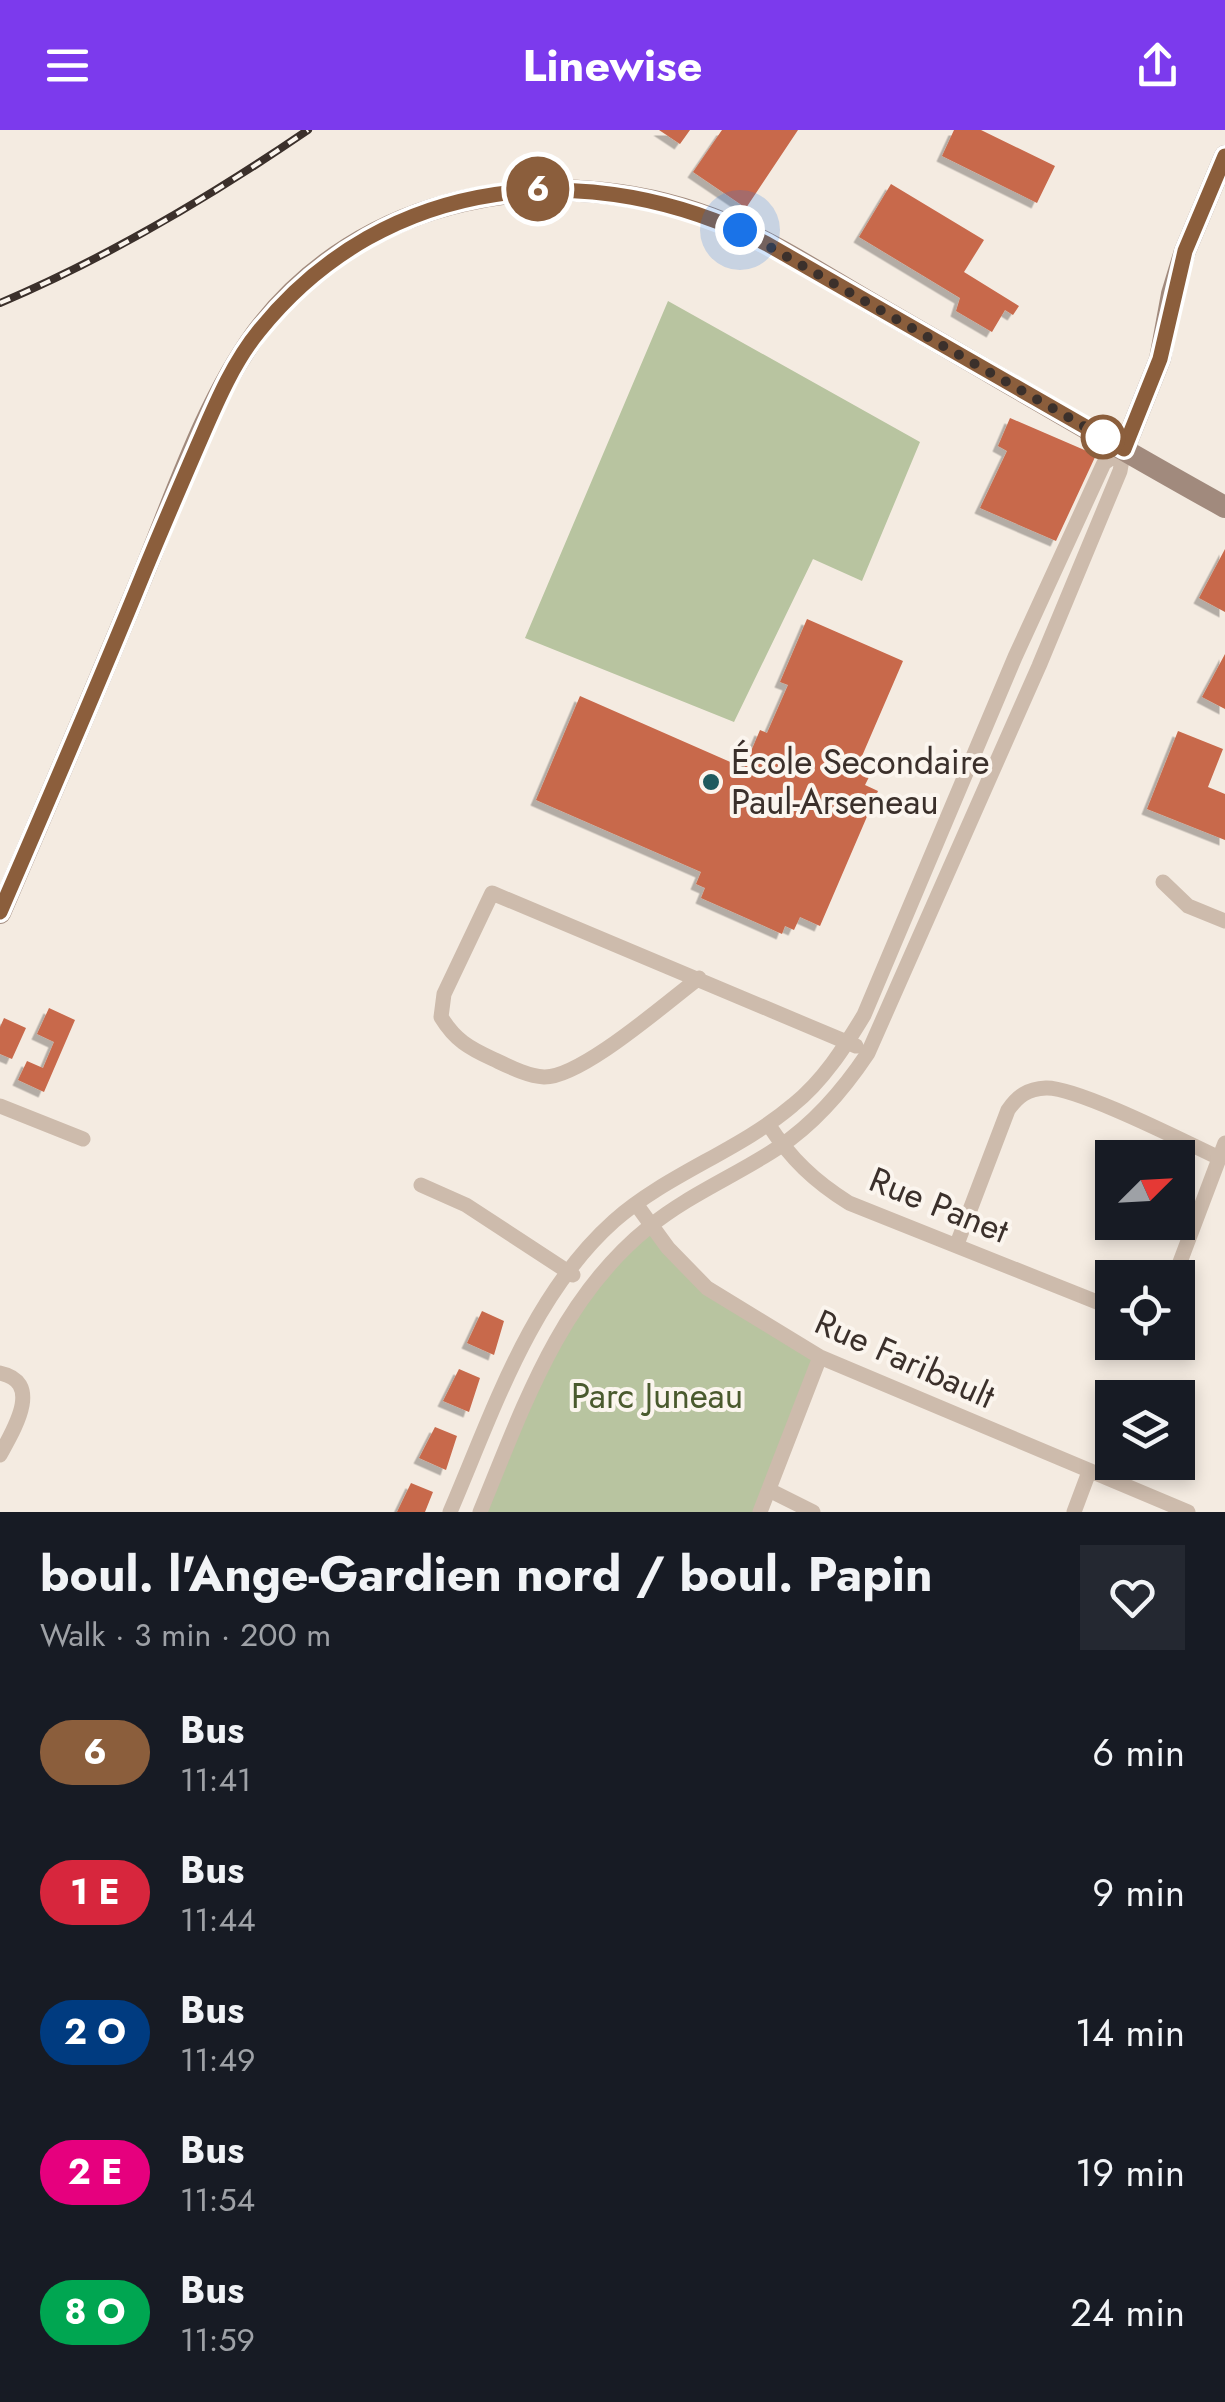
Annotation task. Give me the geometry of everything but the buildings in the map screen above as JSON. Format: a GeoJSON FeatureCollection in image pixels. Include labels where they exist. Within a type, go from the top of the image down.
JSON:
{"type":"FeatureCollection","features":[{"type":"Feature","properties":{"kind":"main road"},"geometry":{"type":"LineString","coordinates":[[1124,449],[1160,359],[1185,251],[1225,156]]}},
{"type":"Feature","properties":{"kind":"main road"},"geometry":{"type":"LineString","coordinates":[[0,912],[178,490],[236,366],[256,334],[305,282],[335,258],[396,222],[463,199],[524,189],[607,193],[709,217],[797,261],[1225,507]]}},
{"type":"Feature","properties":{"kind":"main road"},"geometry":{"type":"LineString","coordinates":[[1079,423],[1115,424],[1131,417],[1142,405]]}},
{"type":"Feature","properties":{"kind":"main road"},"geometry":{"type":"LineString","coordinates":[[1142,405],[1143,444],[1157,468]]}},
{"type":"Feature","properties":{"kind":"street"},"geometry":{"type":"LineString","coordinates":[[450,1512],[531,1330],[568,1271],[606,1229],[636,1204],[768,1124],[818,1083],[864,1016],[1015,656],[1104,462],[1124,449]]}},
{"type":"Feature","properties":{"kind":"street"},"geometry":{"type":"LineString","coordinates":[[480,1512],[541,1367],[588,1286],[651,1225],[782,1145],[830,1103],[868,1054],[1039,666],[1120,471],[1124,449]]}},
{"type":"Feature","properties":{"kind":"street"},"geometry":{"type":"LineString","coordinates":[[1015,656],[1039,666]]}},
{"type":"Feature","properties":{"kind":"street"},"geometry":{"type":"LineString","coordinates":[[1163,882],[1188,906],[1225,921]]}},
{"type":"Feature","properties":{"kind":"street"},"geometry":{"type":"LineString","coordinates":[[699,978],[582,1064],[558,1075],[534,1074],[462,1045],[441,1017],[444,994],[492,893],[699,978],[848,1041],[868,1054]]}},
{"type":"Feature","properties":{"kind":"street"},"geometry":{"type":"LineString","coordinates":[[956,1244],[1008,1110],[1019,1095],[1043,1088],[1072,1092],[1222,1150],[1181,1260]]}},
{"type":"Feature","properties":{"kind":"street"},"geometry":{"type":"LineString","coordinates":[[0,1106],[83,1139]]}},
{"type":"Feature","properties":{"kind":"street","name":"Rue Panet"},"geometry":{"type":"LineString","coordinates":[[768,1124],[819,1184],[849,1202],[1095,1301]]}},
{"type":"Feature","properties":{"kind":"street"},"geometry":{"type":"LineString","coordinates":[[421,1184],[466,1205],[588,1286]]}},
{"type":"Feature","properties":{"kind":"street","name":"Rue Faribault"},"geometry":{"type":"LineString","coordinates":[[636,1204],[668,1248],[707,1288],[820,1357],[1188,1512]]}},
{"type":"Feature","properties":{"kind":"street"},"geometry":{"type":"LineString","coordinates":[[760,1512],[820,1357]]}},
{"type":"Feature","properties":{"kind":"street"},"geometry":{"type":"LineString","coordinates":[[0,1372],[15,1377],[24,1400],[0,1455]]}},
{"type":"Feature","properties":{"kind":"street"},"geometry":{"type":"LineString","coordinates":[[1074,1512],[1089,1472]]}},
{"type":"Feature","properties":{"kind":"street"},"geometry":{"type":"LineString","coordinates":[[769,1490],[814,1512]]}},
{"type":"Feature","properties":{"kind":"green space"},"geometry":{"type":"Polygon","coordinates":[[[668,301],[920,442],[862,581],[813,559],[734,722],[525,638],[668,301]]]}},
{"type":"Feature","properties":{"kind":"green space","name":"Parc Juneau"},"geometry":{"type":"Polygon","coordinates":[[[651,1225],[707,1288],[820,1357],[760,1512],[480,1512],[558,1335],[651,1225]]]}},
{"type":"Feature","properties":{"kind":"railway"},"geometry":{"type":"LineString","coordinates":[[0,303],[158,224],[308,130]]}},
{"type":"Feature","properties":{"kind":"bus line","name":"6"},"geometry":{"type":"LineString","coordinates":[[0,912],[186,472],[236,366],[280,306],[317,272],[365,239],[429,209],[524,189],[607,193],[678,208],[709,217],[767,244],[1124,449],[1160,359],[1185,251],[1225,156]]}},
{"type":"Feature","properties":{"kind":"place","name":"École Secondaire Paul-Arseneau"},"geometry":{"type":"Point","coordinates":[711,782]}},
{"type":"Feature","properties":{"kind":"route"},"geometry":{"type":"LineString","coordinates":[[740,230],[1103,437]]}}]}
